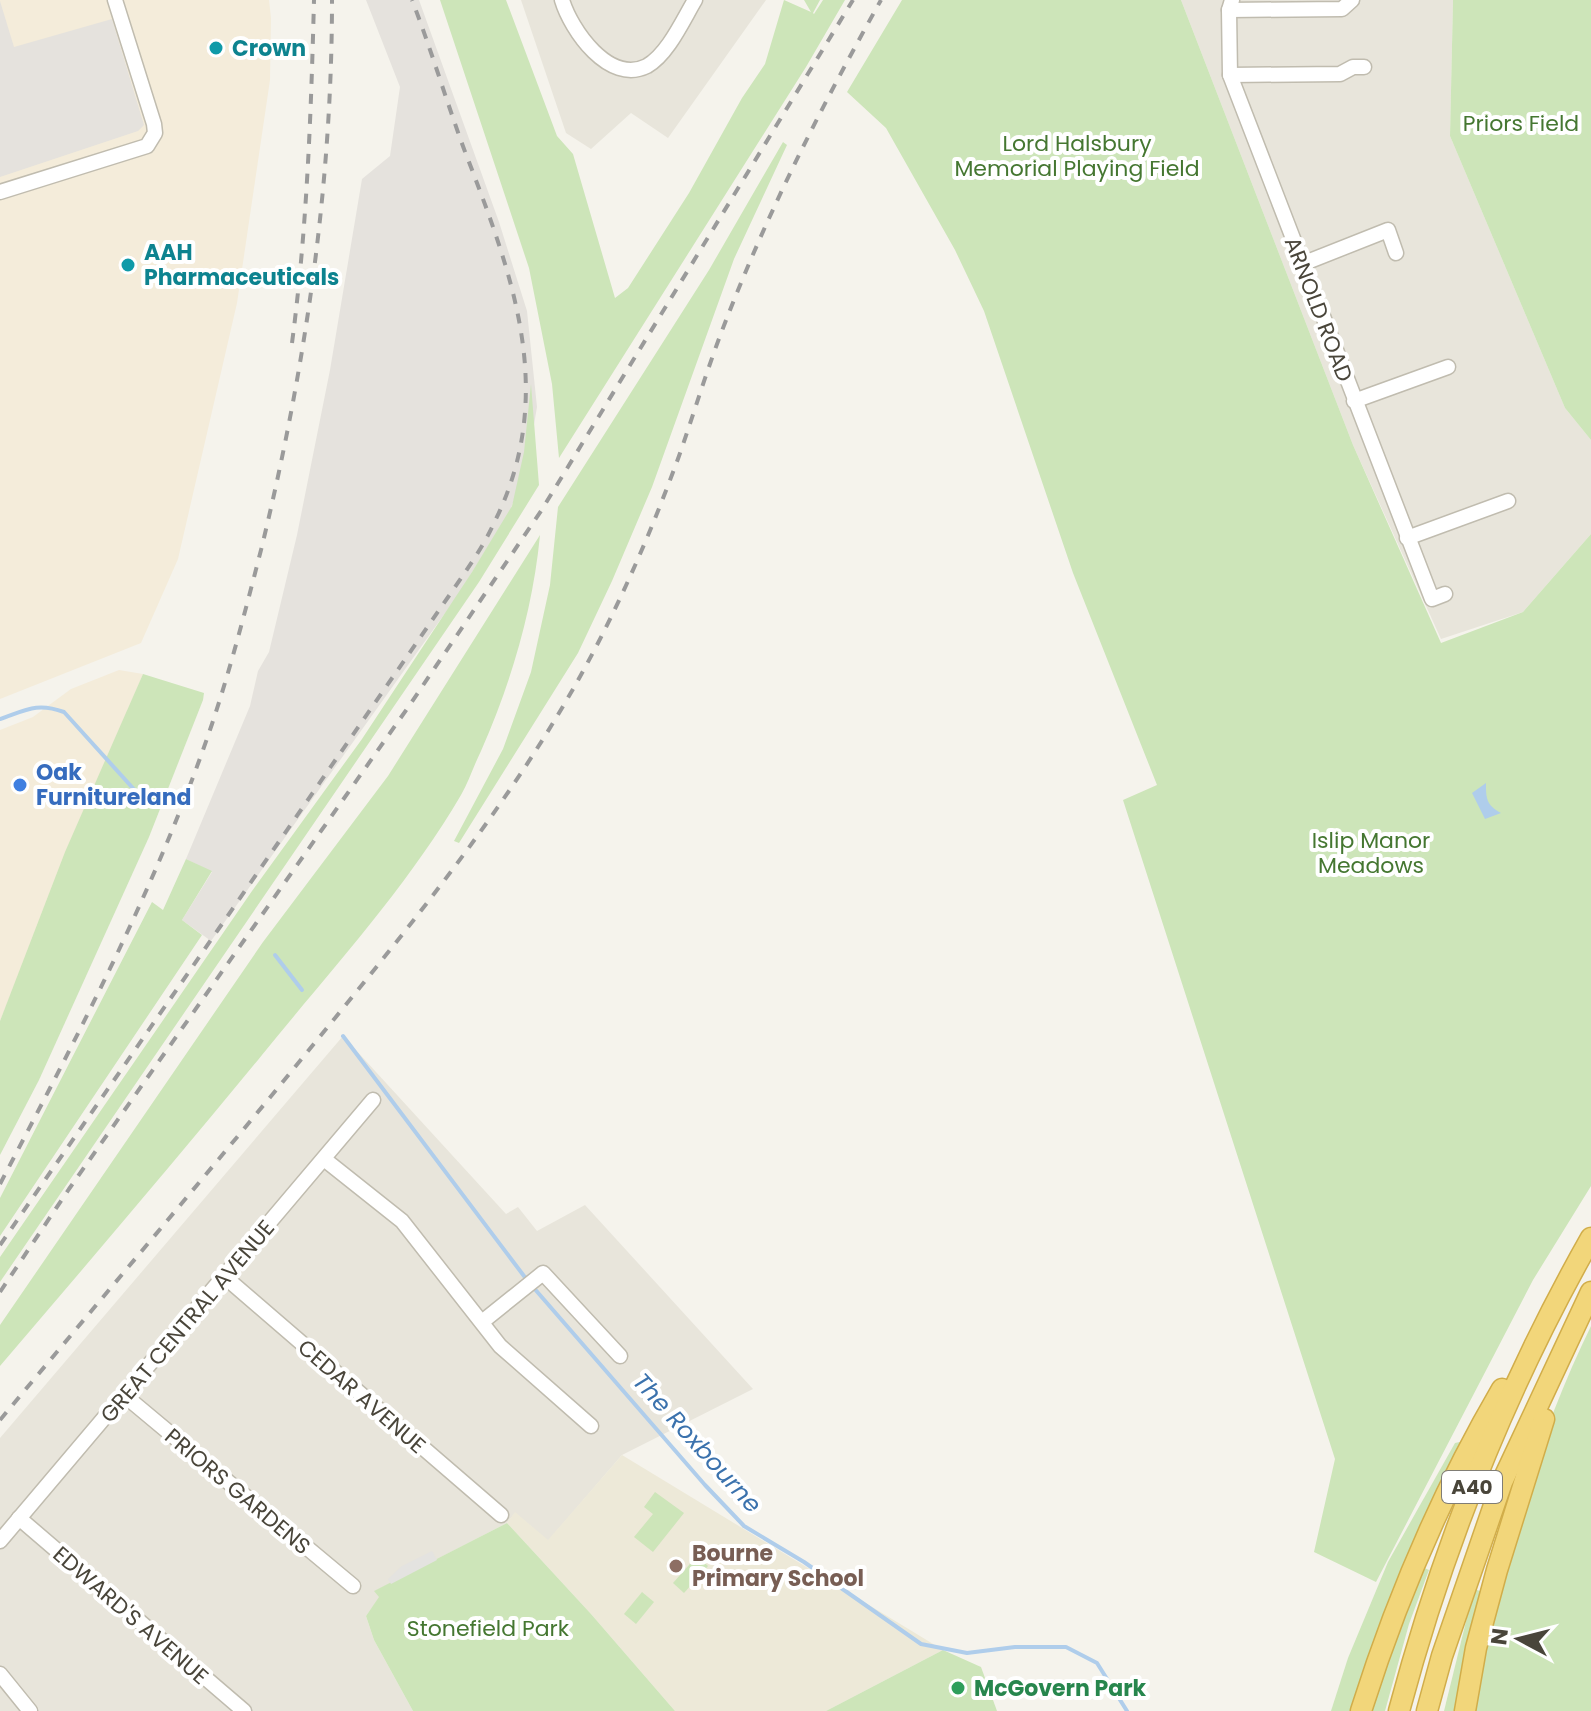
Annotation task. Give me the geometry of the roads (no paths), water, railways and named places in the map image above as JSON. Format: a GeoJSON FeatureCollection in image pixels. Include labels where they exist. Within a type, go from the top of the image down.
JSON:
{"type":"FeatureCollection","features":[{"type":"Feature","properties":{"kind":"highway","name":"A40"},"geometry":{"type":"LineString","coordinates":[[1399,1711],[1457,1523],[1516,1384],[1591,1238]]}},
{"type":"Feature","properties":{"kind":"highway"},"geometry":{"type":"LineString","coordinates":[[1361,1711],[1414,1568],[1468,1447],[1571,1272]]}},
{"type":"Feature","properties":{"kind":"highway","name":"A40"},"geometry":{"type":"LineString","coordinates":[[1427,1711],[1455,1616],[1502,1482],[1591,1294]]}},
{"type":"Feature","properties":{"kind":"highway"},"geometry":{"type":"LineString","coordinates":[[1465,1711],[1476,1648],[1497,1570],[1540,1428],[1591,1294]]}},
{"type":"Feature","properties":{"kind":"street"},"geometry":{"type":"LineString","coordinates":[[0,192],[147,146],[153,140],[154,124],[115,0]]}},
{"type":"Feature","properties":{"kind":"street"},"geometry":{"type":"LineString","coordinates":[[562,0],[567,16],[585,44],[617,67],[635,69],[656,59],[695,0]]}},
{"type":"Feature","properties":{"kind":"street"},"geometry":{"type":"LineString","coordinates":[[1230,5],[1342,9],[1352,0]]}},
{"type":"Feature","properties":{"kind":"street","name":"ARNOLD ROAD"},"geometry":{"type":"LineString","coordinates":[[1230,5],[1230,75],[1432,599],[1445,594]]}},
{"type":"Feature","properties":{"kind":"street"},"geometry":{"type":"LineString","coordinates":[[1230,75],[1340,74],[1353,67],[1364,67]]}},
{"type":"Feature","properties":{"kind":"street"},"geometry":{"type":"LineString","coordinates":[[1302,264],[1388,230],[1396,253]]}},
{"type":"Feature","properties":{"kind":"street"},"geometry":{"type":"LineString","coordinates":[[1354,401],[1448,367]]}},
{"type":"Feature","properties":{"kind":"street"},"geometry":{"type":"LineString","coordinates":[[1407,538],[1508,501]]}},
{"type":"Feature","properties":{"kind":"street","name":"GREAT CENTRAL AVENUE"},"geometry":{"type":"LineString","coordinates":[[0,1541],[373,1100]]}},
{"type":"Feature","properties":{"kind":"street"},"geometry":{"type":"LineString","coordinates":[[324,1159],[402,1221],[500,1346],[591,1426]]}},
{"type":"Feature","properties":{"kind":"street"},"geometry":{"type":"LineString","coordinates":[[482,1322],[543,1273],[620,1356]]}},
{"type":"Feature","properties":{"kind":"street","name":"CEDAR AVENUE"},"geometry":{"type":"LineString","coordinates":[[225,1277],[501,1515]]}},
{"type":"Feature","properties":{"kind":"street","name":"PRIORS GARDENS"},"geometry":{"type":"LineString","coordinates":[[124,1395],[353,1586]]}},
{"type":"Feature","properties":{"kind":"street","name":"EDWARD'S AVENUE"},"geometry":{"type":"LineString","coordinates":[[19,1518],[244,1711]]}},
{"type":"Feature","properties":{"kind":"street"},"geometry":{"type":"LineString","coordinates":[[0,1674],[30,1711]]}},
{"type":"Feature","properties":{"kind":"water"},"geometry":{"type":"Polygon","coordinates":[[[1486,783],[1488,801],[1501,813],[1485,819],[1472,793],[1486,783]]]}},
{"type":"Feature","properties":{"kind":"waterway","name":"The Roxbourne"},"geometry":{"type":"LineString","coordinates":[[0,719],[39,707],[64,712],[140,796]]}},
{"type":"Feature","properties":{"kind":"waterway","name":"The Roxbourne"},"geometry":{"type":"LineString","coordinates":[[275,955],[302,990]]}},
{"type":"Feature","properties":{"kind":"waterway","name":"The Roxbourne"},"geometry":{"type":"LineString","coordinates":[[343,1036],[527,1280]]}},
{"type":"Feature","properties":{"kind":"waterway","name":"The Roxbourne"},"geometry":{"type":"LineString","coordinates":[[533,1287],[744,1526],[804,1562],[921,1644],[967,1653],[1015,1647],[1066,1647],[1097,1663],[1127,1711]]}},
{"type":"Feature","properties":{"kind":"railway"},"geometry":{"type":"LineString","coordinates":[[292,343],[305,215],[314,0]]}},
{"type":"Feature","properties":{"kind":"railway"},"geometry":{"type":"LineString","coordinates":[[0,1184],[142,901],[191,784],[232,659],[277,482],[303,346],[327,139],[332,0]]}},
{"type":"Feature","properties":{"kind":"railway"},"geometry":{"type":"LineString","coordinates":[[0,1245],[470,565],[494,523],[513,475],[523,427],[526,380],[512,288],[412,0]]}},
{"type":"Feature","properties":{"kind":"railway"},"geometry":{"type":"LineString","coordinates":[[0,1292],[409,706],[541,511],[853,0]]}},
{"type":"Feature","properties":{"kind":"railway"},"geometry":{"type":"LineString","coordinates":[[0,1420],[399,939],[496,810],[555,720],[596,647],[646,539],[679,456],[720,336],[774,207],[881,0]]}},
{"type":"Feature","properties":{"kind":"place","name":"Crown"},"geometry":{"type":"Point","coordinates":[216,48]}},
{"type":"Feature","properties":{"kind":"place","name":"AAH Pharmaceuticals"},"geometry":{"type":"Point","coordinates":[128,265]}},
{"type":"Feature","properties":{"kind":"place","name":"Oak Furnitureland"},"geometry":{"type":"Point","coordinates":[20,785]}},
{"type":"Feature","properties":{"kind":"place","name":"Bourne Primary School"},"geometry":{"type":"Point","coordinates":[676,1566]}},
{"type":"Feature","properties":{"kind":"place","name":"McGovern Park"},"geometry":{"type":"Point","coordinates":[958,1688]}},
{"type":"Feature","properties":{"kind":"park label","name":"Priors Field"},"geometry":{"type":"Point","coordinates":[1521,123]}},
{"type":"Feature","properties":{"kind":"park label","name":"Lord Halsbury Memorial Playing Field"},"geometry":{"type":"Point","coordinates":[1077,156]}},
{"type":"Feature","properties":{"kind":"park label","name":"Islip Manor Meadows"},"geometry":{"type":"Point","coordinates":[1371,852]}},
{"type":"Feature","properties":{"kind":"park label","name":"Stonefield Park"},"geometry":{"type":"Point","coordinates":[488,1628]}}]}
